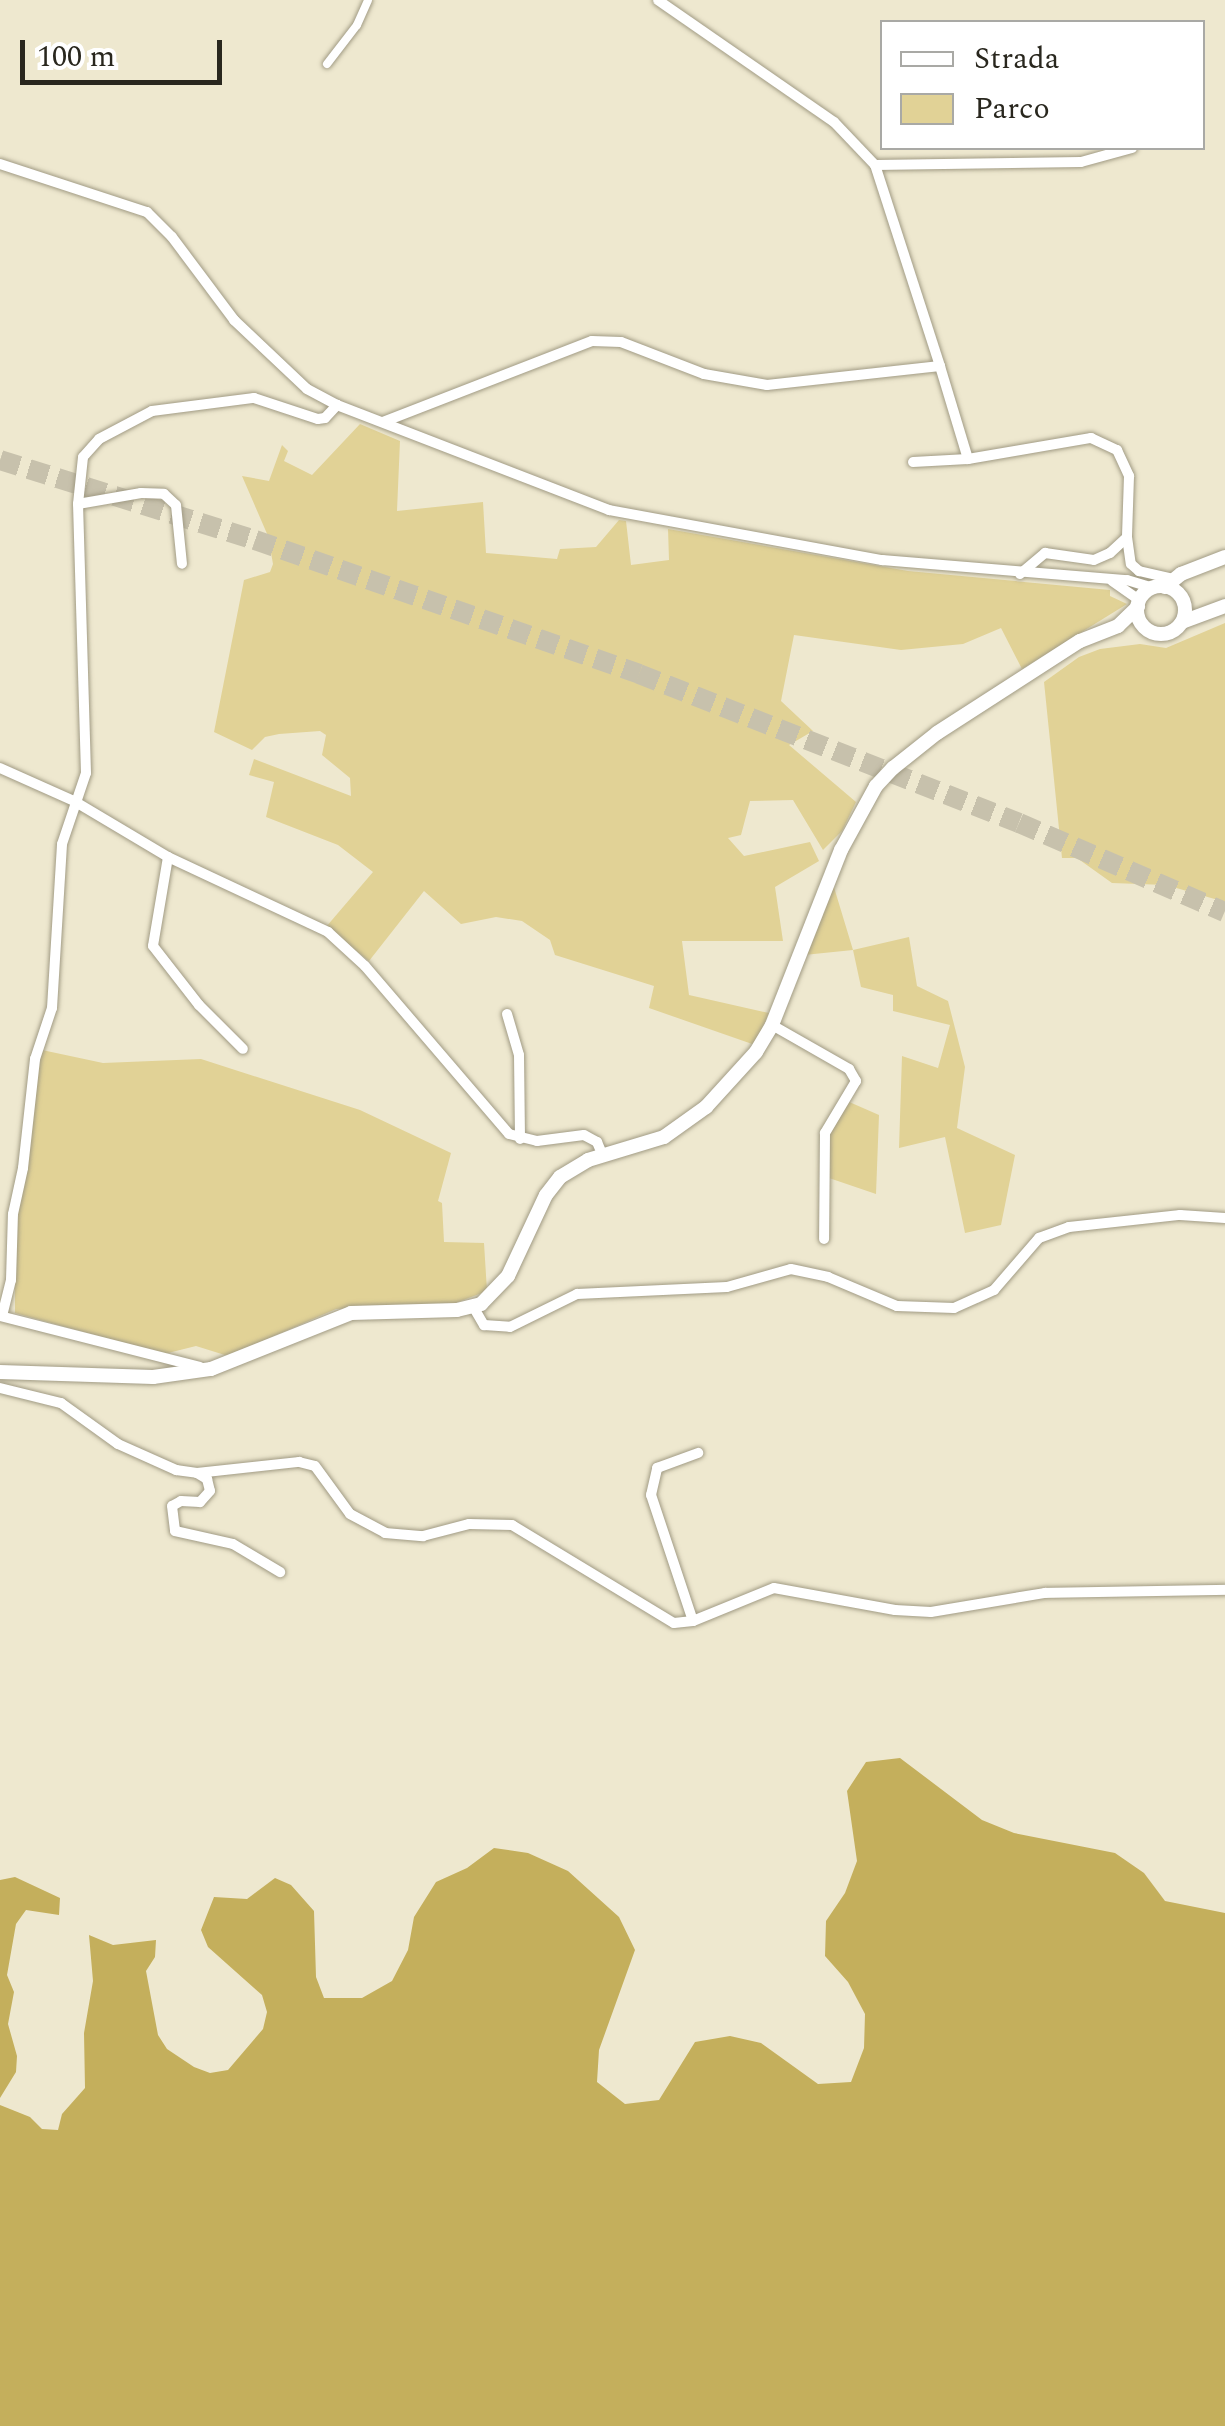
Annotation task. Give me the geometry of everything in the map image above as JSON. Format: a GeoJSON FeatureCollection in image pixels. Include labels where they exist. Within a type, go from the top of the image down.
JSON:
{"type":"FeatureCollection","features":[{"type":"Feature","properties":{"kind":"street"},"geometry":{"type":"LineString","coordinates":[[327,64],[356,25],[368,0]]}},
{"type":"Feature","properties":{"kind":"street"},"geometry":{"type":"LineString","coordinates":[[658,0],[834,122],[876,165],[968,458]]}},
{"type":"Feature","properties":{"kind":"street"},"geometry":{"type":"LineString","coordinates":[[876,165],[1081,162],[1125,150]]}},
{"type":"Feature","properties":{"kind":"street"},"geometry":{"type":"LineString","coordinates":[[0,164],[147,212],[172,237],[234,320],[308,388],[337,406],[609,510],[864,558],[1164,585]]}},
{"type":"Feature","properties":{"kind":"street"},"geometry":{"type":"LineString","coordinates":[[383,422],[592,341],[622,342],[704,374],[767,386],[940,366]]}},
{"type":"Feature","properties":{"kind":"street"},"geometry":{"type":"LineString","coordinates":[[211,1369],[159,1360],[1,1316],[12,1280],[13,1214],[23,1168],[35,1058],[52,1008],[62,844],[86,773],[79,470],[89,448],[140,414],[254,398],[318,419],[325,418],[337,406]]}},
{"type":"Feature","properties":{"kind":"street"},"geometry":{"type":"LineString","coordinates":[[913,462],[968,458],[1091,438],[1117,450],[1129,476],[1126,537],[1131,564],[1183,600],[1218,607]]}},
{"type":"Feature","properties":{"kind":"street"},"geometry":{"type":"LineString","coordinates":[[78,504],[141,492],[164,494],[176,505],[182,564]]}},
{"type":"Feature","properties":{"kind":"street"},"geometry":{"type":"LineString","coordinates":[[1020,574],[1045,553],[1094,560],[1110,553],[1126,537]]}},
{"type":"Feature","properties":{"kind":"street"},"geometry":{"type":"LineString","coordinates":[[1104,633],[1164,585],[1225,556]]}},
{"type":"Feature","properties":{"kind":"street"},"geometry":{"type":"LineString","coordinates":[[1182,622],[1187,582],[1201,567]]}},
{"type":"Feature","properties":{"kind":"street"},"geometry":{"type":"LineString","coordinates":[[1112,581],[1138,604],[1140,621],[1151,631]]}},
{"type":"Feature","properties":{"kind":"street"},"geometry":{"type":"LineString","coordinates":[[0,1372],[154,1377],[211,1369],[351,1313],[474,1308],[497,1292],[508,1276],[546,1195],[560,1177],[574,1166],[664,1137],[706,1108],[745,1066],[772,1025],[831,871],[876,786],[938,733],[1080,642],[1104,633],[1169,633],[1182,622],[1218,607]]}},
{"type":"Feature","properties":{"kind":"street"},"geometry":{"type":"LineString","coordinates":[[0,768],[74,801],[168,857],[301,918],[349,949],[478,1103],[509,1134],[520,1139],[584,1135],[597,1142],[602,1156]]}},
{"type":"Feature","properties":{"kind":"street"},"geometry":{"type":"LineString","coordinates":[[168,857],[153,946],[198,1005],[243,1050]]}},
{"type":"Feature","properties":{"kind":"street"},"geometry":{"type":"LineString","coordinates":[[507,1014],[519,1055],[520,1139]]}},
{"type":"Feature","properties":{"kind":"street"},"geometry":{"type":"LineString","coordinates":[[772,1025],[849,1069],[856,1081],[825,1133],[824,1238]]}},
{"type":"Feature","properties":{"kind":"street"},"geometry":{"type":"LineString","coordinates":[[474,1308],[484,1325],[510,1327],[577,1294],[727,1287],[790,1269],[828,1277],[897,1306],[954,1308],[994,1290],[1039,1238],[1069,1226],[1180,1214],[1225,1218]]}},
{"type":"Feature","properties":{"kind":"street"},"geometry":{"type":"LineString","coordinates":[[0,1388],[61,1403],[118,1444],[176,1470],[196,1473],[299,1462],[315,1466],[350,1514],[369,1527],[423,1536],[469,1524],[512,1525],[667,1620],[693,1622],[774,1588],[895,1610],[931,1612],[1046,1593],[1225,1590]]}},
{"type":"Feature","properties":{"kind":"street"},"geometry":{"type":"LineString","coordinates":[[693,1622],[650,1494],[657,1468],[698,1453]]}},
{"type":"Feature","properties":{"kind":"street"},"geometry":{"type":"LineString","coordinates":[[196,1473],[206,1479],[210,1491],[200,1502],[181,1501],[172,1506],[175,1532],[233,1544],[280,1572]]}},
{"type":"Feature","properties":{"kind":"green space"},"geometry":{"type":"Polygon","coordinates":[[[360,424],[400,441],[397,511],[483,502],[486,553],[557,559],[560,549],[596,547],[619,520],[626,521],[631,565],[669,560],[668,529],[908,571],[1110,590],[1110,596],[1127,604],[1022,669],[1001,628],[963,644],[901,650],[794,635],[781,701],[813,731],[789,745],[856,802],[842,831],[823,850],[793,800],[750,801],[741,835],[728,838],[744,856],[810,842],[819,861],[775,887],[783,941],[682,941],[689,995],[769,1013],[755,1045],[649,1008],[654,986],[555,955],[550,940],[522,921],[496,917],[461,924],[424,891],[369,961],[326,927],[373,872],[338,845],[266,817],[274,782],[249,775],[254,759],[351,796],[350,778],[322,755],[326,735],[320,731],[279,734],[265,737],[252,750],[214,732],[244,580],[270,572],[273,564],[268,536],[242,476],[269,481],[282,445],[288,451],[284,461],[312,475],[360,424]]]}},
{"type":"Feature","properties":{"kind":"green space"},"geometry":{"type":"Polygon","coordinates":[[[1225,623],[1225,902],[1166,885],[1112,883],[1077,858],[1062,858],[1044,682],[1079,657],[1100,649],[1140,644],[1166,648],[1225,623]]]}},
{"type":"Feature","properties":{"kind":"green space"},"geometry":{"type":"Polygon","coordinates":[[[833,884],[853,950],[804,955],[833,884]]]}},
{"type":"Feature","properties":{"kind":"green space"},"geometry":{"type":"Polygon","coordinates":[[[909,937],[917,986],[948,1001],[965,1067],[957,1128],[1015,1155],[1001,1225],[965,1233],[945,1137],[899,1148],[902,1056],[938,1068],[950,1025],[893,1011],[893,995],[861,987],[853,950],[909,937]]]}},
{"type":"Feature","properties":{"kind":"green space"},"geometry":{"type":"Polygon","coordinates":[[[42,1050],[103,1063],[201,1059],[360,1110],[451,1153],[438,1201],[442,1203],[444,1242],[484,1243],[487,1291],[453,1304],[336,1309],[228,1356],[196,1346],[164,1354],[15,1313],[15,1214],[42,1050]]]}},
{"type":"Feature","properties":{"kind":"green space"},"geometry":{"type":"Polygon","coordinates":[[[847,1101],[879,1115],[876,1194],[829,1178],[830,1130],[847,1101]]]}},
{"type":"Feature","properties":{"kind":"shaded area"},"geometry":{"type":"Polygon","coordinates":[[[900,1758],[982,1820],[1014,1833],[1115,1853],[1144,1873],[1165,1901],[1225,1913],[1225,2426],[0,2426],[0,2105],[30,2117],[42,2129],[58,2130],[62,2114],[85,2088],[84,2033],[93,1981],[89,1935],[113,1945],[156,1940],[155,1957],[146,1971],[158,2035],[167,2049],[194,2067],[210,2073],[228,2070],[263,2029],[267,2012],[262,1995],[208,1947],[201,1930],[214,1897],[247,1899],[275,1878],[291,1885],[314,1911],[316,1977],[324,1998],[362,1998],[392,1981],[408,1950],[414,1917],[436,1882],[467,1868],[494,1848],[528,1853],[568,1871],[619,1917],[635,1950],[599,2050],[597,2082],[625,2104],[659,2100],[695,2042],[730,2036],[761,2043],[818,2084],[851,2082],[864,2048],[865,2014],[848,1982],[825,1956],[826,1921],[845,1893],[857,1861],[847,1791],[866,1762],[900,1758]]]}},
{"type":"Feature","properties":{"kind":"shaded area"},"geometry":{"type":"Polygon","coordinates":[[[15,1877],[60,1898],[59,1915],[26,1910],[16,1924],[7,1975],[14,1992],[8,2024],[17,2056],[16,2072],[0,2098],[0,1880],[15,1877]]]}},
{"type":"Feature","properties":{"kind":"tunnel"},"geometry":{"type":"LineString","coordinates":[[0,460],[255,540],[639,674],[1019,823],[1225,912]]}}]}
